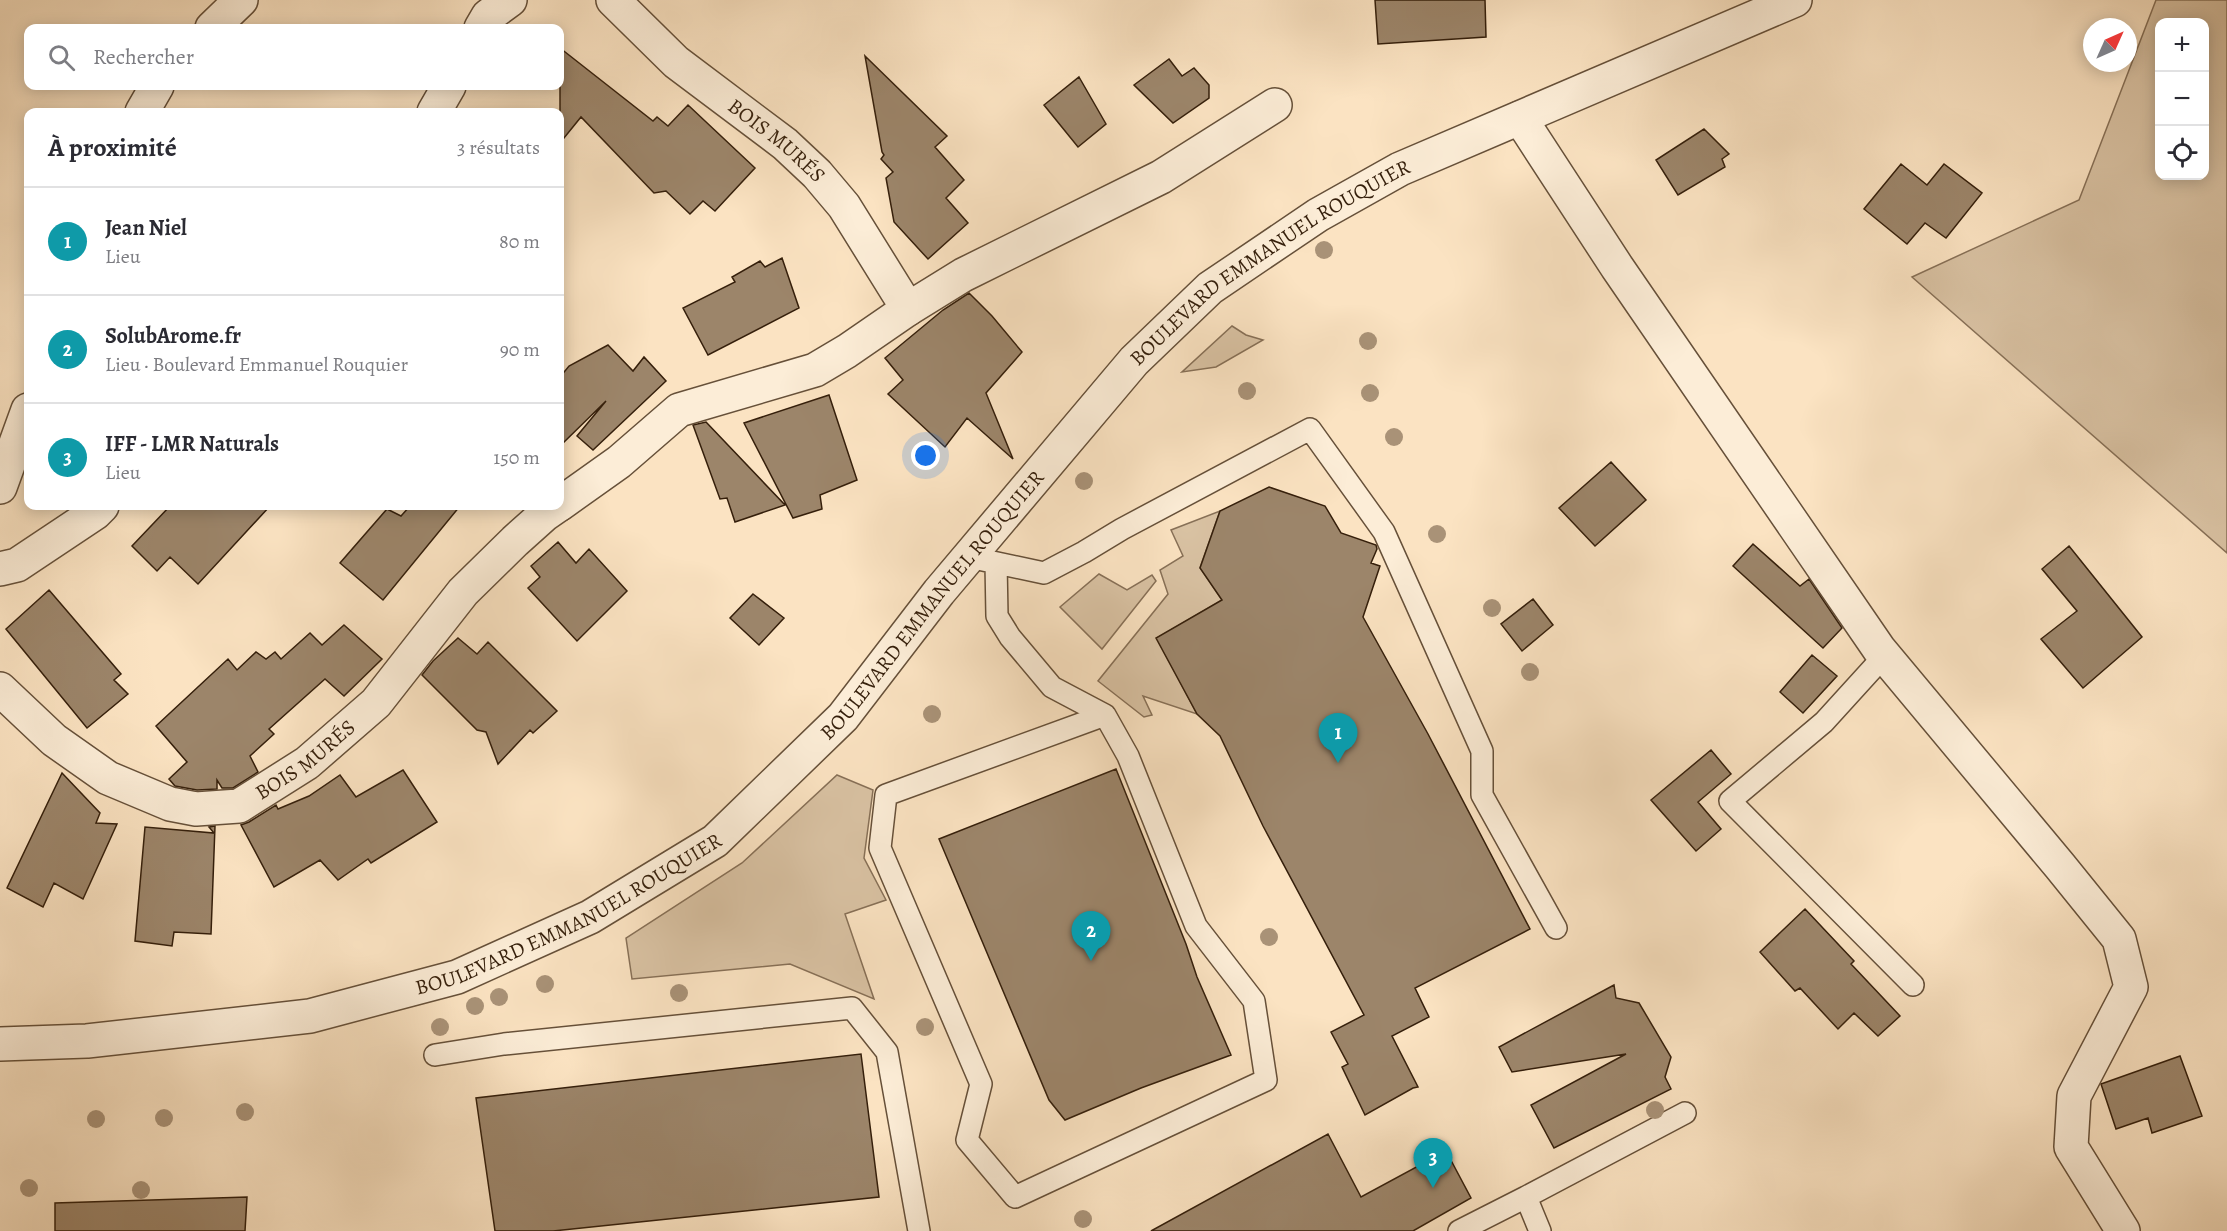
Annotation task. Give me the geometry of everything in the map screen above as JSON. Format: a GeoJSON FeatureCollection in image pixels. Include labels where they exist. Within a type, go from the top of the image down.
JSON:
{"type":"FeatureCollection","features":[{"type":"Feature","properties":{"kind":"street"},"geometry":{"type":"LineString","coordinates":[[216,24],[241,0]]}},
{"type":"Feature","properties":{"kind":"street"},"geometry":{"type":"LineString","coordinates":[[483,24],[488,16],[510,0]]}},
{"type":"Feature","properties":{"kind":"street","name":"BOIS MURÉS"},"geometry":{"type":"LineString","coordinates":[[613,0],[676,62],[785,144],[817,174],[844,206],[908,309]]}},
{"type":"Feature","properties":{"kind":"street","name":"BOULEVARD EMMANUEL ROUQUIER"},"geometry":{"type":"LineString","coordinates":[[0,1044],[87,1041],[310,1016],[457,977],[590,916],[715,841],[843,717],[939,592],[982,560],[1134,361],[1210,288],[1318,215],[1400,169],[1795,0]]}},
{"type":"Feature","properties":{"kind":"street"},"geometry":{"type":"LineString","coordinates":[[144,108],[156,90]]}},
{"type":"Feature","properties":{"kind":"street"},"geometry":{"type":"LineString","coordinates":[[436,108],[447,90]]}},
{"type":"Feature","properties":{"kind":"street","name":"BOIS MURÉS"},"geometry":{"type":"LineString","coordinates":[[564,501],[619,462],[679,410],[815,370],[963,275],[1161,177],[1275,105]]}},
{"type":"Feature","properties":{"kind":"street"},"geometry":{"type":"LineString","coordinates":[[1520,118],[1617,267],[1884,656],[2119,939],[2131,987],[2074,1096],[2071,1147],[2123,1231]]}},
{"type":"Feature","properties":{"kind":"street"},"geometry":{"type":"LineString","coordinates":[[0,487],[24,421]]}},
{"type":"Feature","properties":{"kind":"street"},"geometry":{"type":"LineString","coordinates":[[0,569],[17,565],[98,510]]}},
{"type":"Feature","properties":{"kind":"street","name":"BOIS MURÉS"},"geometry":{"type":"LineString","coordinates":[[0,689],[54,740],[108,778],[179,806],[196,809],[239,806],[307,763],[376,703],[463,592],[522,534],[552,510]]}},
{"type":"Feature","properties":{"kind":"lane"},"geometry":{"type":"LineString","coordinates":[[1105,715],[886,795],[880,848],[981,1084],[967,1140],[1015,1197],[1266,1080],[1254,1001],[1196,926],[1128,756],[1105,715],[1052,687],[1010,637],[997,615],[982,560],[1044,573],[1311,429],[1384,532],[1482,751],[1482,795],[1556,928]]}},
{"type":"Feature","properties":{"kind":"lane"},"geometry":{"type":"LineString","coordinates":[[1884,656],[1824,722],[1730,801],[1912,985]]}},
{"type":"Feature","properties":{"kind":"lane"},"geometry":{"type":"LineString","coordinates":[[435,1055],[504,1044],[852,1008],[887,1052],[919,1231]]}},
{"type":"Feature","properties":{"kind":"lane"},"geometry":{"type":"LineString","coordinates":[[1459,1231],[1684,1113]]}},
{"type":"Feature","properties":{"kind":"lane"},"geometry":{"type":"LineString","coordinates":[[1526,1197],[1540,1231]]}},
{"type":"Feature","properties":{"kind":"shaded area"},"geometry":{"type":"Polygon","coordinates":[[[2156,0],[2227,0],[2227,553],[1912,277],[2079,200],[2128,72],[2137,72],[2137,49],[2156,0]]]}},
{"type":"Feature","properties":{"kind":"shaded area"},"geometry":{"type":"Polygon","coordinates":[[[1232,326],[1246,335],[1263,340],[1216,367],[1182,372],[1232,326]]]}},
{"type":"Feature","properties":{"kind":"shaded area"},"geometry":{"type":"Polygon","coordinates":[[[1220,511],[1200,568],[1222,600],[1157,638],[1197,714],[1143,696],[1152,715],[1144,717],[1098,681],[1168,594],[1160,570],[1183,556],[1171,530],[1220,511]]]}},
{"type":"Feature","properties":{"kind":"shaded area"},"geometry":{"type":"Polygon","coordinates":[[[1099,574],[1127,590],[1152,575],[1156,581],[1102,649],[1060,607],[1099,574]]]}},
{"type":"Feature","properties":{"kind":"shaded area"},"geometry":{"type":"Polygon","coordinates":[[[837,775],[873,790],[864,858],[886,900],[845,914],[874,999],[790,964],[632,979],[626,938],[742,863],[837,775]]]}},
{"type":"Feature","properties":{"kind":"building"},"geometry":{"type":"Polygon","coordinates":[[[1375,0],[1485,0],[1486,37],[1378,44],[1375,0]]]}},
{"type":"Feature","properties":{"kind":"building"},"geometry":{"type":"Polygon","coordinates":[[[564,51],[653,121],[657,117],[668,126],[688,105],[755,168],[715,211],[703,201],[690,214],[666,191],[654,193],[581,117],[564,138],[564,108],[560,108],[560,90],[564,90],[564,51]]]}},
{"type":"Feature","properties":{"kind":"building"},"geometry":{"type":"Polygon","coordinates":[[[865,56],[947,136],[935,147],[964,180],[946,198],[968,223],[928,259],[894,222],[886,178],[893,172],[881,159],[884,155],[865,56]]]}},
{"type":"Feature","properties":{"kind":"building"},"geometry":{"type":"Polygon","coordinates":[[[1169,59],[1182,76],[1194,68],[1209,85],[1209,98],[1173,123],[1134,85],[1169,59]]]}},
{"type":"Feature","properties":{"kind":"building"},"geometry":{"type":"Polygon","coordinates":[[[1079,77],[1106,124],[1078,147],[1044,105],[1079,77]]]}},
{"type":"Feature","properties":{"kind":"building"},"geometry":{"type":"Polygon","coordinates":[[[1704,129],[1729,154],[1722,159],[1725,167],[1678,195],[1656,160],[1704,129]]]}},
{"type":"Feature","properties":{"kind":"building"},"geometry":{"type":"Polygon","coordinates":[[[1901,164],[1927,185],[1944,164],[1982,193],[1946,238],[1925,223],[1907,244],[1864,209],[1901,164]]]}},
{"type":"Feature","properties":{"kind":"building"},"geometry":{"type":"Polygon","coordinates":[[[782,258],[799,308],[708,355],[683,308],[735,282],[732,277],[760,261],[765,267],[782,258]]]}},
{"type":"Feature","properties":{"kind":"building"},"geometry":{"type":"Polygon","coordinates":[[[969,293],[1022,352],[986,393],[1013,459],[967,418],[945,447],[888,394],[903,380],[885,358],[943,310],[969,293]]]}},
{"type":"Feature","properties":{"kind":"building"},"geometry":{"type":"Polygon","coordinates":[[[608,345],[633,371],[644,357],[666,381],[593,450],[577,436],[606,401],[564,442],[564,372],[569,366],[608,345]]]}},
{"type":"Feature","properties":{"kind":"building"},"geometry":{"type":"Polygon","coordinates":[[[829,395],[857,480],[820,495],[822,509],[793,518],[744,423],[829,395]]]}},
{"type":"Feature","properties":{"kind":"building"},"geometry":{"type":"Polygon","coordinates":[[[706,422],[785,505],[735,522],[727,498],[720,499],[693,425],[706,422]]]}},
{"type":"Feature","properties":{"kind":"building"},"geometry":{"type":"Polygon","coordinates":[[[1611,462],[1646,500],[1595,546],[1559,508],[1611,462]]]}},
{"type":"Feature","properties":{"kind":"building"},"geometry":{"type":"Polygon","coordinates":[[[1269,487],[1325,506],[1341,533],[1376,545],[1377,549],[1371,563],[1380,566],[1363,617],[1428,734],[1530,929],[1415,988],[1429,1017],[1392,1036],[1418,1087],[1365,1115],[1342,1067],[1348,1064],[1331,1032],[1364,1015],[1263,826],[1220,736],[1197,714],[1156,638],[1222,600],[1200,568],[1220,511],[1269,487]]]}},
{"type":"Feature","properties":{"kind":"building"},"geometry":{"type":"Polygon","coordinates":[[[166,510],[266,510],[198,584],[170,557],[157,571],[132,546],[166,510]]]}},
{"type":"Feature","properties":{"kind":"building"},"geometry":{"type":"Polygon","coordinates":[[[386,510],[401,516],[406,510],[457,510],[383,600],[340,563],[386,510]]]}},
{"type":"Feature","properties":{"kind":"building"},"geometry":{"type":"Polygon","coordinates":[[[558,542],[576,563],[589,549],[627,591],[577,641],[528,588],[540,577],[531,566],[558,542]]]}},
{"type":"Feature","properties":{"kind":"building"},"geometry":{"type":"Polygon","coordinates":[[[1753,544],[1800,586],[1809,579],[1842,628],[1823,648],[1733,566],[1753,544]]]}},
{"type":"Feature","properties":{"kind":"building"},"geometry":{"type":"Polygon","coordinates":[[[2069,546],[2142,637],[2083,688],[2041,639],[2077,611],[2042,569],[2069,546]]]}},
{"type":"Feature","properties":{"kind":"building"},"geometry":{"type":"Polygon","coordinates":[[[49,590],[121,674],[114,680],[128,694],[87,728],[6,629],[49,590]]]}},
{"type":"Feature","properties":{"kind":"building"},"geometry":{"type":"Polygon","coordinates":[[[753,594],[784,618],[759,645],[730,618],[753,594]]]}},
{"type":"Feature","properties":{"kind":"building"},"geometry":{"type":"Polygon","coordinates":[[[1533,599],[1553,625],[1522,651],[1501,624],[1533,599]]]}},
{"type":"Feature","properties":{"kind":"building"},"geometry":{"type":"Polygon","coordinates":[[[344,625],[382,659],[344,696],[325,679],[269,729],[274,734],[250,756],[258,772],[233,788],[222,788],[217,780],[217,789],[197,790],[175,786],[169,779],[187,762],[156,726],[228,659],[237,670],[256,652],[266,659],[275,652],[281,659],[310,633],[322,645],[344,625]]]}},
{"type":"Feature","properties":{"kind":"building"},"geometry":{"type":"Polygon","coordinates":[[[458,638],[477,654],[488,642],[557,711],[533,733],[530,730],[498,764],[486,732],[477,730],[422,675],[433,661],[458,638]]]}},
{"type":"Feature","properties":{"kind":"building"},"geometry":{"type":"Polygon","coordinates":[[[1812,655],[1837,676],[1803,713],[1780,692],[1812,655]]]}},
{"type":"Feature","properties":{"kind":"building"},"geometry":{"type":"Polygon","coordinates":[[[1711,750],[1731,774],[1698,802],[1721,829],[1696,851],[1651,800],[1711,750]]]}},
{"type":"Feature","properties":{"kind":"building"},"geometry":{"type":"Polygon","coordinates":[[[1116,769],[1197,977],[1231,1055],[1141,1088],[1065,1120],[1049,1100],[939,839],[1116,769]]]}},
{"type":"Feature","properties":{"kind":"building"},"geometry":{"type":"Polygon","coordinates":[[[403,770],[437,822],[371,863],[368,859],[338,880],[320,860],[274,887],[241,825],[276,805],[278,809],[309,796],[340,775],[356,797],[403,770]]]}},
{"type":"Feature","properties":{"kind":"building"},"geometry":{"type":"Polygon","coordinates":[[[62,773],[100,813],[96,823],[117,824],[83,899],[54,883],[43,907],[7,888],[62,773]]]}},
{"type":"Feature","properties":{"kind":"building"},"geometry":{"type":"Polygon","coordinates":[[[215,826],[211,934],[174,932],[172,946],[135,941],[145,827],[214,833],[209,827],[215,826]]]}},
{"type":"Feature","properties":{"kind":"building"},"geometry":{"type":"Polygon","coordinates":[[[1805,909],[1854,961],[1851,964],[1900,1016],[1878,1036],[1854,1013],[1838,1029],[1800,988],[1795,991],[1760,952],[1805,909]]]}},
{"type":"Feature","properties":{"kind":"building"},"geometry":{"type":"Polygon","coordinates":[[[1614,985],[1616,998],[1639,1003],[1671,1057],[1665,1077],[1671,1089],[1554,1148],[1531,1105],[1626,1054],[1512,1072],[1499,1047],[1614,985]]]}},
{"type":"Feature","properties":{"kind":"building"},"geometry":{"type":"Polygon","coordinates":[[[861,1054],[879,1197],[553,1231],[495,1231],[476,1098],[861,1054]]]}},
{"type":"Feature","properties":{"kind":"building"},"geometry":{"type":"Polygon","coordinates":[[[2180,1056],[2202,1116],[2152,1133],[2148,1118],[2116,1129],[2101,1084],[2180,1056]]]}},
{"type":"Feature","properties":{"kind":"building"},"geometry":{"type":"Polygon","coordinates":[[[1328,1134],[1361,1197],[1446,1151],[1471,1198],[1413,1231],[1151,1231],[1328,1134]]]}},
{"type":"Feature","properties":{"kind":"building"},"geometry":{"type":"Polygon","coordinates":[[[247,1197],[245,1231],[55,1231],[55,1203],[247,1197]]]}},
{"type":"Feature","properties":{"kind":"place","name":"Jean Niel"},"geometry":{"type":"Point","coordinates":[1338,763]}},
{"type":"Feature","properties":{"kind":"place","name":"SolubArome.fr"},"geometry":{"type":"Point","coordinates":[1091,961]}},
{"type":"Feature","properties":{"kind":"place","name":"IFF - LMR Naturals"},"geometry":{"type":"Point","coordinates":[1433,1188]}}]}
